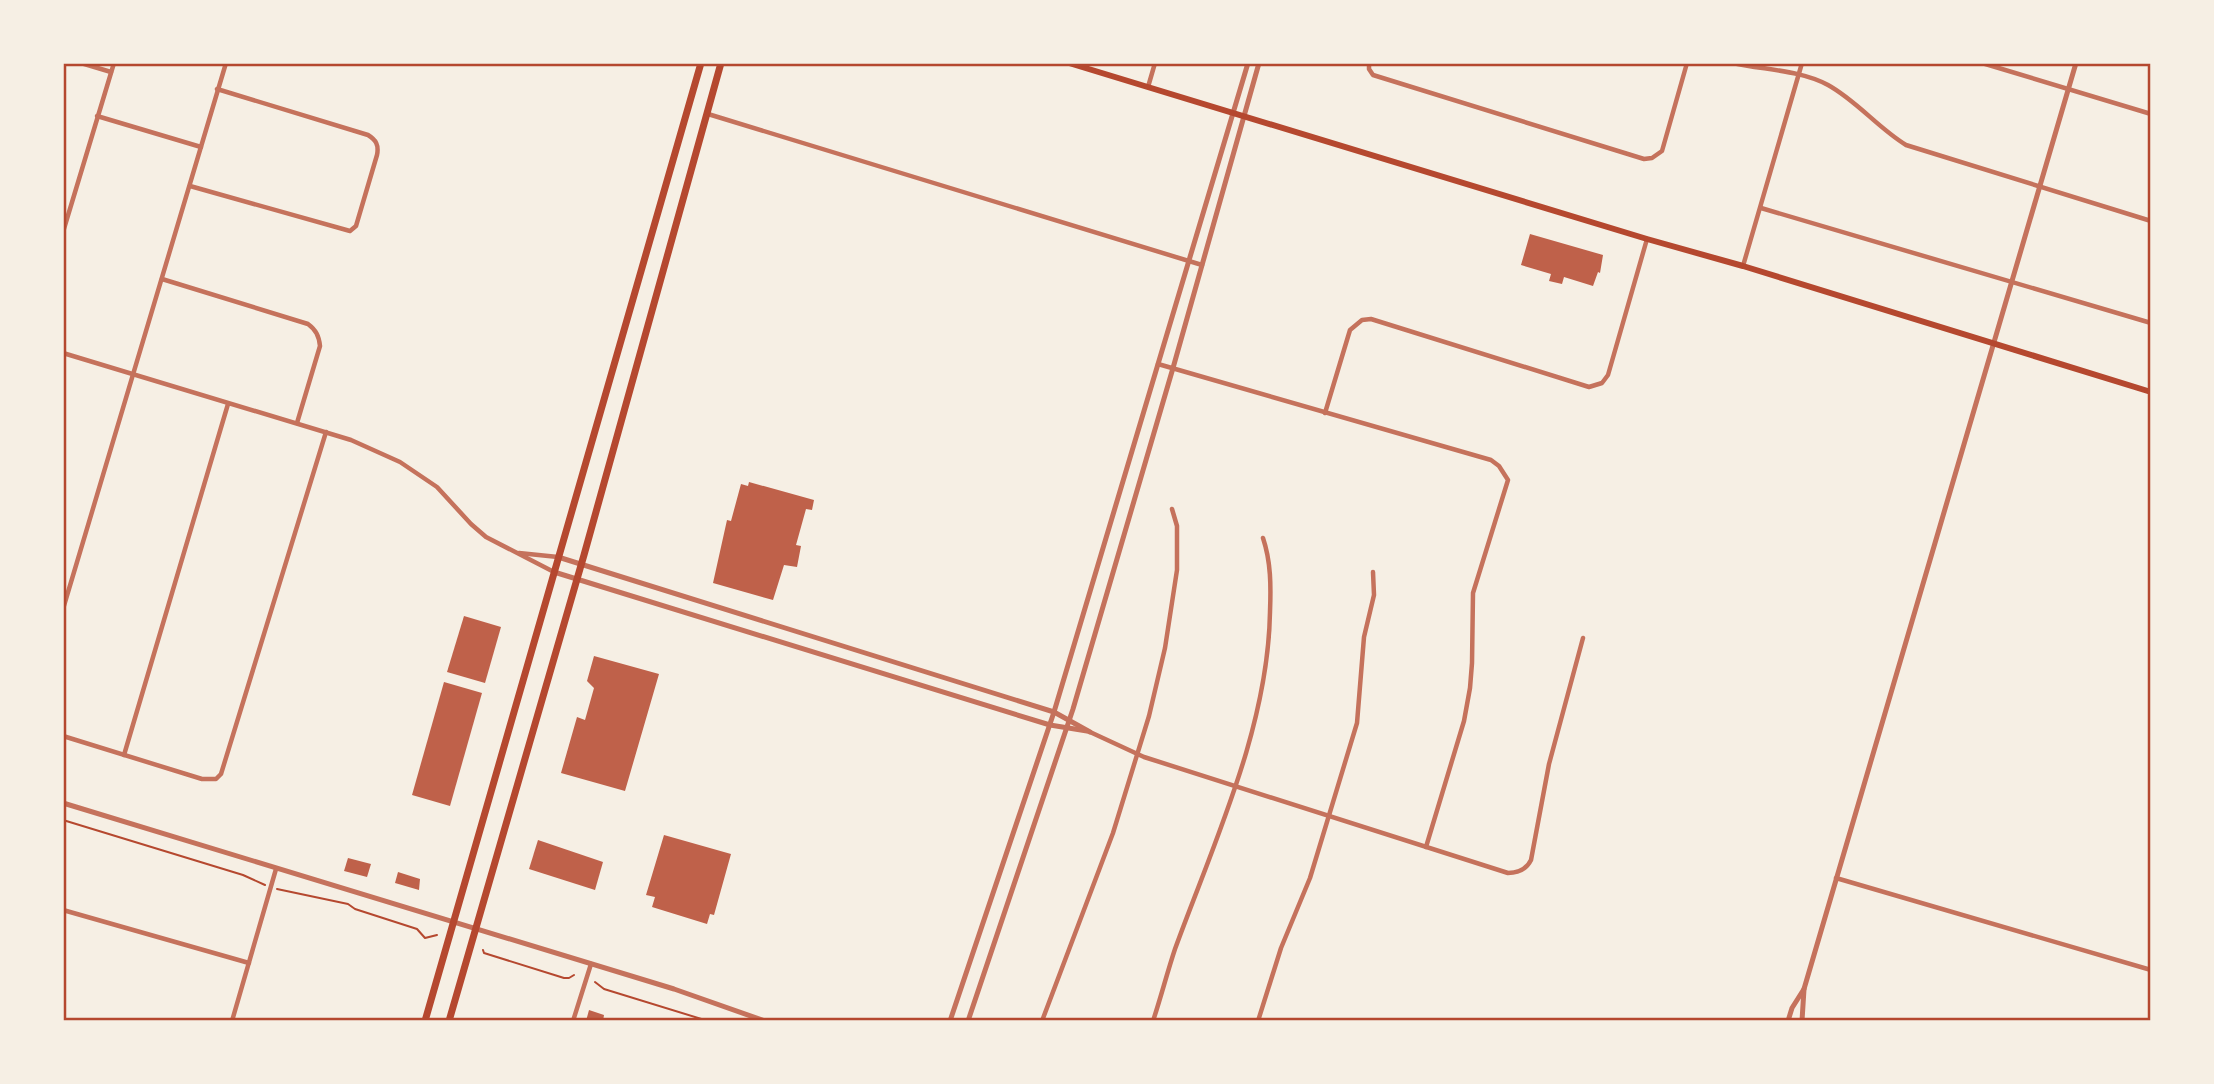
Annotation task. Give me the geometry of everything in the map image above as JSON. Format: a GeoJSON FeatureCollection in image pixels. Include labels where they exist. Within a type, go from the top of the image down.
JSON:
{"type":"FeatureCollection","features":[{"type":"Feature","properties":{"kind":"main road"},"geometry":{"type":"LineString","coordinates":[[425,1021],[701,63]]}},
{"type":"Feature","properties":{"kind":"main road"},"geometry":{"type":"LineString","coordinates":[[449,1021],[582,565],[721,63]]}},
{"type":"Feature","properties":{"kind":"main road"},"geometry":{"type":"LineString","coordinates":[[1069,63],[2151,392]]}},
{"type":"Feature","properties":{"kind":"street"},"geometry":{"type":"LineString","coordinates":[[81,63],[111,72]]}},
{"type":"Feature","properties":{"kind":"street"},"geometry":{"type":"LineString","coordinates":[[63,232],[114,63]]}},
{"type":"Feature","properties":{"kind":"street"},"geometry":{"type":"LineString","coordinates":[[63,609],[226,63]]}},
{"type":"Feature","properties":{"kind":"street"},"geometry":{"type":"LineString","coordinates":[[1148,87],[1155,63]]}},
{"type":"Feature","properties":{"kind":"street"},"geometry":{"type":"LineString","coordinates":[[950,1021],[1050,725],[1248,63]]}},
{"type":"Feature","properties":{"kind":"street"},"geometry":{"type":"LineString","coordinates":[[968,1021],[1067,729],[1203,265],[1259,63]]}},
{"type":"Feature","properties":{"kind":"street"},"geometry":{"type":"LineString","coordinates":[[1369,63],[1373,75],[1644,159],[1652,158],[1662,151],[1687,63]]}},
{"type":"Feature","properties":{"kind":"street"},"geometry":{"type":"LineString","coordinates":[[1733,63],[1814,78],[1838,90],[1888,134],[1906,145],[2151,221]]}},
{"type":"Feature","properties":{"kind":"street"},"geometry":{"type":"LineString","coordinates":[[1743,266],[1802,63]]}},
{"type":"Feature","properties":{"kind":"street"},"geometry":{"type":"LineString","coordinates":[[1982,63],[2151,114]]}},
{"type":"Feature","properties":{"kind":"street"},"geometry":{"type":"LineString","coordinates":[[1802,1021],[1804,989],[2076,63]]}},
{"type":"Feature","properties":{"kind":"street"},"geometry":{"type":"LineString","coordinates":[[190,186],[350,231],[356,226],[377,155],[375,139],[368,135],[217,89]]}},
{"type":"Feature","properties":{"kind":"street"},"geometry":{"type":"LineString","coordinates":[[708,114],[1203,265]]}},
{"type":"Feature","properties":{"kind":"street"},"geometry":{"type":"LineString","coordinates":[[97,116],[201,147]]}},
{"type":"Feature","properties":{"kind":"street"},"geometry":{"type":"LineString","coordinates":[[1761,208],[2151,323]]}},
{"type":"Feature","properties":{"kind":"street"},"geometry":{"type":"LineString","coordinates":[[1325,413],[1350,330],[1362,320],[1381,321],[1596,387],[1605,379],[1647,239]]}},
{"type":"Feature","properties":{"kind":"street"},"geometry":{"type":"LineString","coordinates":[[162,279],[307,324],[314,329],[320,346],[297,423]]}},
{"type":"Feature","properties":{"kind":"street"},"geometry":{"type":"LineString","coordinates":[[63,353],[351,440],[416,471],[438,487],[486,537],[554,572],[1050,725],[1090,732]]}},
{"type":"Feature","properties":{"kind":"street"},"geometry":{"type":"LineString","coordinates":[[1158,364],[1491,460],[1499,466],[1508,480],[1473,593],[1470,688],[1464,721],[1426,847]]}},
{"type":"Feature","properties":{"kind":"street"},"geometry":{"type":"LineString","coordinates":[[124,755],[228,404]]}},
{"type":"Feature","properties":{"kind":"street"},"geometry":{"type":"LineString","coordinates":[[63,736],[202,779],[216,779],[225,765],[326,432]]}},
{"type":"Feature","properties":{"kind":"street"},"geometry":{"type":"LineString","coordinates":[[1042,1021],[1113,832],[1138,755],[1165,648],[1177,570],[1177,526],[1172,509]]}},
{"type":"Feature","properties":{"kind":"street"},"geometry":{"type":"LineString","coordinates":[[1153,1021],[1175,951],[1235,787],[1264,684],[1270,641],[1270,564],[1263,538]]}},
{"type":"Feature","properties":{"kind":"street"},"geometry":{"type":"LineString","coordinates":[[515,552],[558,557],[1054,712],[1138,755],[1508,873],[1521,871],[1531,860],[1549,765],[1583,638]]}},
{"type":"Feature","properties":{"kind":"street"},"geometry":{"type":"LineString","coordinates":[[1258,1021],[1281,948],[1330,818],[1357,723],[1364,638],[1374,595],[1373,572]]}},
{"type":"Feature","properties":{"kind":"street"},"geometry":{"type":"LineString","coordinates":[[63,803],[674,989],[765,1021]]}},
{"type":"Feature","properties":{"kind":"street"},"geometry":{"type":"LineString","coordinates":[[232,1021],[276,869]]}},
{"type":"Feature","properties":{"kind":"street"},"geometry":{"type":"LineString","coordinates":[[1836,878],[2151,970]]}},
{"type":"Feature","properties":{"kind":"street"},"geometry":{"type":"LineString","coordinates":[[63,910],[249,963]]}},
{"type":"Feature","properties":{"kind":"street"},"geometry":{"type":"LineString","coordinates":[[573,1021],[591,964]]}},
{"type":"Feature","properties":{"kind":"street"},"geometry":{"type":"LineString","coordinates":[[1788,1021],[1792,1008],[1804,989]]}},
{"type":"Feature","properties":{"kind":"path"},"geometry":{"type":"LineString","coordinates":[[63,820],[243,875],[256,883],[348,904],[355,909],[416,929],[425,938],[437,935]]}},
{"type":"Feature","properties":{"kind":"path"},"geometry":{"type":"LineString","coordinates":[[483,950],[484,953],[564,978],[574,975]]}},
{"type":"Feature","properties":{"kind":"path"},"geometry":{"type":"LineString","coordinates":[[595,982],[604,989],[708,1021]]}},
{"type":"Feature","properties":{"kind":"building"},"geometry":{"type":"Polygon","coordinates":[[[1530,234],[1603,255],[1600,273],[1598,272],[1593,286],[1564,277],[1562,284],[1549,281],[1551,274],[1521,265],[1530,234]]]}},
{"type":"Feature","properties":{"kind":"building"},"geometry":{"type":"Polygon","coordinates":[[[749,482],[814,500],[812,510],[806,509],[796,545],[801,546],[797,567],[784,565],[773,600],[713,583],[727,520],[731,521],[741,484],[748,486],[749,482]]]}},
{"type":"Feature","properties":{"kind":"building"},"geometry":{"type":"Polygon","coordinates":[[[464,616],[501,627],[485,683],[447,672],[464,616]]]}},
{"type":"Feature","properties":{"kind":"building"},"geometry":{"type":"Polygon","coordinates":[[[594,656],[659,674],[625,791],[561,773],[577,717],[585,720],[594,688],[587,681],[594,656]]]}},
{"type":"Feature","properties":{"kind":"building"},"geometry":{"type":"Polygon","coordinates":[[[444,682],[482,693],[450,806],[412,795],[444,682]]]}},
{"type":"Feature","properties":{"kind":"building"},"geometry":{"type":"Polygon","coordinates":[[[664,835],[731,854],[714,915],[710,914],[707,924],[652,907],[655,897],[646,895],[664,835]]]}},
{"type":"Feature","properties":{"kind":"building"},"geometry":{"type":"Polygon","coordinates":[[[538,840],[603,862],[595,890],[529,869],[538,840]]]}},
{"type":"Feature","properties":{"kind":"building"},"geometry":{"type":"Polygon","coordinates":[[[348,858],[371,864],[367,877],[344,871],[348,858]]]}},
{"type":"Feature","properties":{"kind":"building"},"geometry":{"type":"Polygon","coordinates":[[[398,872],[420,879],[419,890],[395,883],[398,872]]]}},
{"type":"Feature","properties":{"kind":"building"},"geometry":{"type":"Polygon","coordinates":[[[589,1010],[604,1015],[603,1021],[586,1021],[589,1010]]]}}]}
